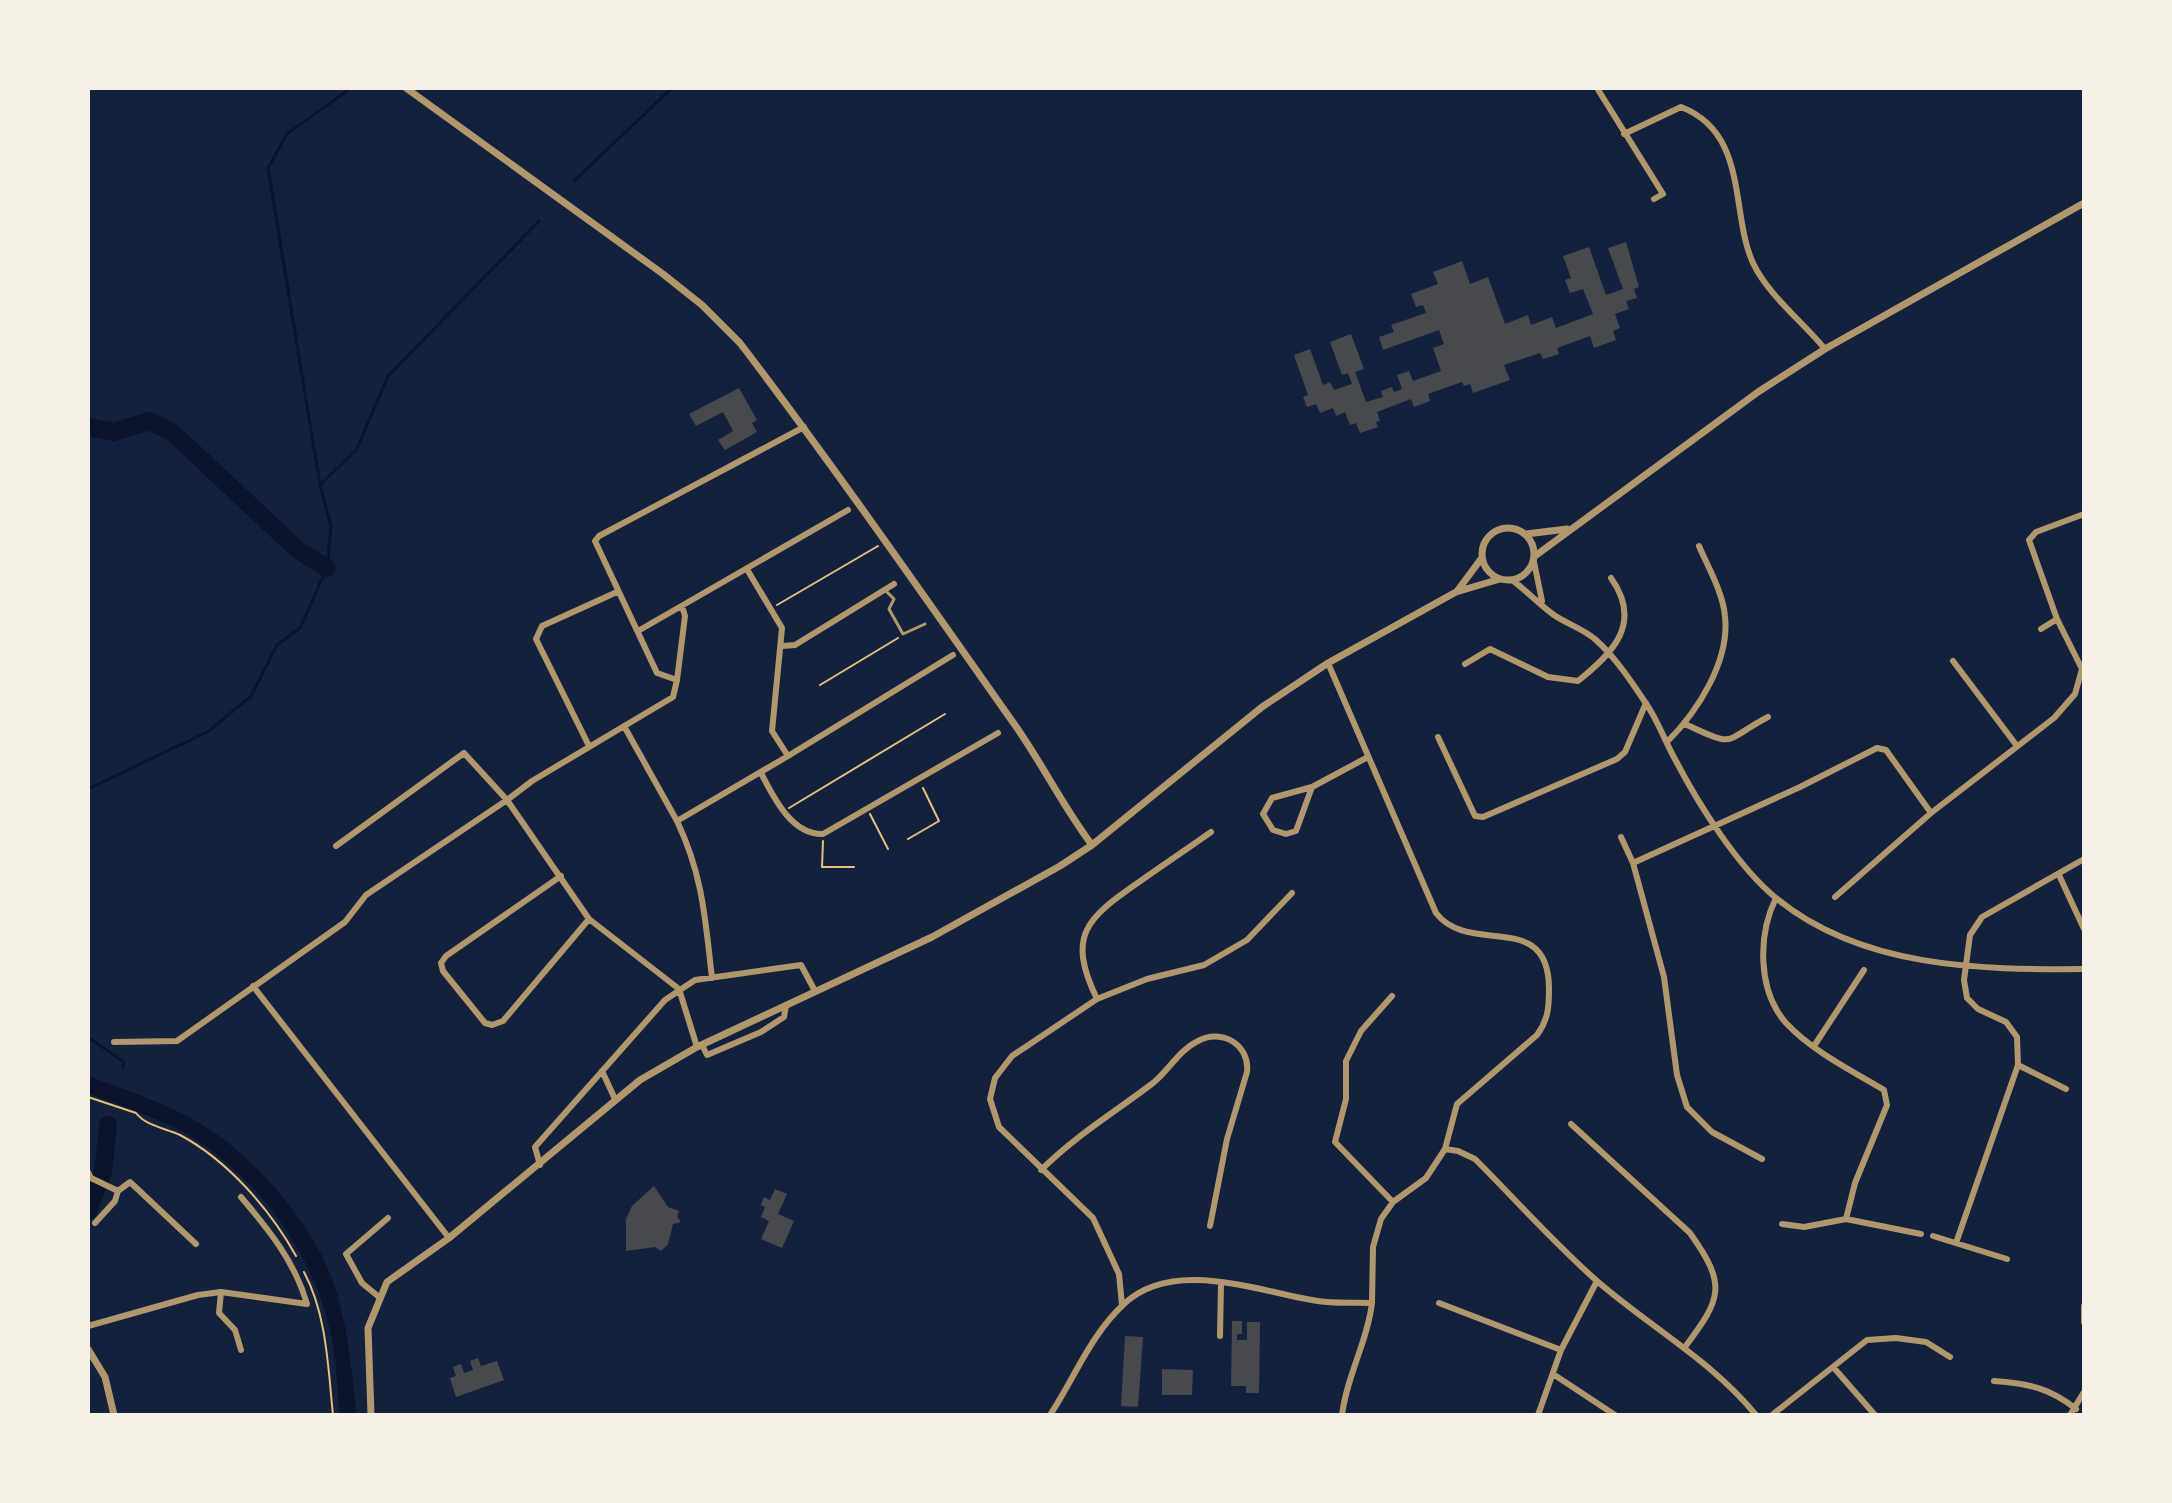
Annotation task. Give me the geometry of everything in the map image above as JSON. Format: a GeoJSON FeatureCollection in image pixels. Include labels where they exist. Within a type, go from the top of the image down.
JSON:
{"type":"FeatureCollection","features":[{"type":"Feature","properties":{"kind":"street"},"geometry":{"type":"LineString","coordinates":[[406,88],[702,305],[740,343],[804,427],[1020,734],[1066,811],[1092,845]]}},
{"type":"Feature","properties":{"kind":"street"},"geometry":{"type":"LineString","coordinates":[[1601,90],[1624,134],[1663,194],[1654,199]]}},
{"type":"Feature","properties":{"kind":"street"},"geometry":{"type":"LineString","coordinates":[[1624,134],[1681,107],[1699,114],[1716,134],[1735,172],[1753,262],[1771,291],[1801,319],[1825,349]]}},
{"type":"Feature","properties":{"kind":"street"},"geometry":{"type":"LineString","coordinates":[[371,1415],[368,1328],[387,1282],[449,1238],[540,1165],[615,1099],[663,1065],[932,937],[1092,845],[1262,707],[1328,663],[1456,592],[1526,574],[1534,559],[1569,529],[1607,505],[1728,412],[1825,349],[2084,203]]}},
{"type":"Feature","properties":{"kind":"street"},"geometry":{"type":"LineString","coordinates":[[677,680],[657,673],[596,547],[599,536],[804,427]]}},
{"type":"Feature","properties":{"kind":"street"},"geometry":{"type":"LineString","coordinates":[[638,631],[748,571],[848,510]]}},
{"type":"Feature","properties":{"kind":"street"},"geometry":{"type":"LineString","coordinates":[[1835,897],[1931,813],[2054,718],[2075,694],[2082,669],[2057,619],[2029,540],[2036,532],[2084,514]]}},
{"type":"Feature","properties":{"kind":"street"},"geometry":{"type":"LineString","coordinates":[[1456,592],[1482,557],[1486,540],[1495,531],[1507,527],[1526,534],[1569,529]]}},
{"type":"Feature","properties":{"kind":"street"},"geometry":{"type":"LineString","coordinates":[[1526,534],[1532,543],[1543,603]]}},
{"type":"Feature","properties":{"kind":"street"},"geometry":{"type":"LineString","coordinates":[[1667,742],[1685,724],[1708,687],[1726,639],[1725,612],[1699,546]]}},
{"type":"Feature","properties":{"kind":"street"},"geometry":{"type":"LineString","coordinates":[[1482,557],[1490,573],[1500,579]]}},
{"type":"Feature","properties":{"kind":"street"},"geometry":{"type":"LineString","coordinates":[[748,571],[782,628],[772,731],[788,756]]}},
{"type":"Feature","properties":{"kind":"street"},"geometry":{"type":"LineString","coordinates":[[1465,664],[1490,649],[1548,677],[1578,681],[1610,655],[1619,639],[1625,610],[1611,578]]}},
{"type":"Feature","properties":{"kind":"street"},"geometry":{"type":"LineString","coordinates":[[1512,580],[1543,603],[1552,614],[1594,638],[1610,655],[1646,703],[1716,823],[1745,865],[1776,898],[1825,929],[1883,951],[1965,967],[2084,969]]}},
{"type":"Feature","properties":{"kind":"street"},"geometry":{"type":"LineString","coordinates":[[782,646],[795,645],[894,584]]}},
{"type":"Feature","properties":{"kind":"street"},"geometry":{"type":"LineString","coordinates":[[589,746],[536,639],[536,632],[542,626],[617,592]]}},
{"type":"Feature","properties":{"kind":"street"},"geometry":{"type":"LineString","coordinates":[[114,1042],[177,1041],[345,922],[366,895],[589,746],[673,697],[685,616],[682,606]]}},
{"type":"Feature","properties":{"kind":"street"},"geometry":{"type":"LineString","coordinates":[[2041,629],[2057,619]]}},
{"type":"Feature","properties":{"kind":"street"},"geometry":{"type":"LineString","coordinates":[[677,821],[953,655]]}},
{"type":"Feature","properties":{"kind":"street"},"geometry":{"type":"LineString","coordinates":[[1953,661],[2017,746]]}},
{"type":"Feature","properties":{"kind":"street"},"geometry":{"type":"LineString","coordinates":[[1328,663],[1443,922],[1462,934],[1525,940],[1543,959],[1549,975],[1546,1023],[1537,1035],[1457,1104],[1445,1149],[1426,1178],[1393,1202],[1381,1219],[1373,1247],[1372,1303],[1365,1343],[1345,1387],[1342,1415]]}},
{"type":"Feature","properties":{"kind":"street"},"geometry":{"type":"LineString","coordinates":[[1438,737],[1475,816],[1483,817],[1617,759],[1625,752],[1646,703]]}},
{"type":"Feature","properties":{"kind":"street"},"geometry":{"type":"LineString","coordinates":[[1685,724],[1717,739],[1734,740],[1768,717]]}},
{"type":"Feature","properties":{"kind":"street"},"geometry":{"type":"LineString","coordinates":[[624,726],[695,859],[701,882],[712,978]]}},
{"type":"Feature","properties":{"kind":"street"},"geometry":{"type":"LineString","coordinates":[[761,773],[781,811],[812,832],[823,834],[998,733]]}},
{"type":"Feature","properties":{"kind":"street"},"geometry":{"type":"LineString","coordinates":[[1633,863],[1800,787],[1877,748],[1886,750],[1931,813]]}},
{"type":"Feature","properties":{"kind":"street"},"geometry":{"type":"LineString","coordinates":[[336,846],[464,753],[507,800],[589,919],[679,989],[699,1046],[707,1055],[761,1032],[784,1017],[786,1005]]}},
{"type":"Feature","properties":{"kind":"street"},"geometry":{"type":"LineString","coordinates":[[1312,787],[1296,831],[1286,834],[1273,830],[1263,814],[1272,798],[1312,787],[1368,757]]}},
{"type":"Feature","properties":{"kind":"street"},"geometry":{"type":"LineString","coordinates":[[1097,999],[1086,975],[1082,951],[1088,928],[1097,911],[1211,832]]}},
{"type":"Feature","properties":{"kind":"street"},"geometry":{"type":"LineString","coordinates":[[1621,837],[1633,863],[1664,977],[1677,1075],[1687,1107],[1712,1132],[1762,1159]]}},
{"type":"Feature","properties":{"kind":"street"},"geometry":{"type":"LineString","coordinates":[[1956,1243],[2018,1065],[2017,1037],[2006,1022],[1978,1009],[1967,998],[1965,967],[1970,935],[1982,917],[2084,859]]}},
{"type":"Feature","properties":{"kind":"street"},"geometry":{"type":"LineString","coordinates":[[2059,875],[2084,929]]}},
{"type":"Feature","properties":{"kind":"street"},"geometry":{"type":"LineString","coordinates":[[561,876],[446,956],[441,963],[443,971],[485,1023],[492,1025],[503,1021],[589,919]]}},
{"type":"Feature","properties":{"kind":"street"},"geometry":{"type":"LineString","coordinates":[[1122,1305],[1119,1274],[1093,1218],[1065,1187],[1041,1170],[999,1127],[990,1099],[995,1078],[1012,1056],[1097,999],[1147,979],[1204,965],[1247,940],[1292,893]]}},
{"type":"Feature","properties":{"kind":"street"},"geometry":{"type":"LineString","coordinates":[[1776,898],[1768,914],[1763,942],[1769,987],[1786,1022],[1814,1046],[1884,1090],[1887,1105],[1855,1183],[1846,1219]]}},
{"type":"Feature","properties":{"kind":"street"},"geometry":{"type":"LineString","coordinates":[[540,1165],[535,1147],[665,1000],[679,989],[695,980],[801,965],[815,991]]}},
{"type":"Feature","properties":{"kind":"street"},"geometry":{"type":"LineString","coordinates":[[1814,1046],[1864,970]]}},
{"type":"Feature","properties":{"kind":"street"},"geometry":{"type":"LineString","coordinates":[[253,986],[449,1238]]}},
{"type":"Feature","properties":{"kind":"street"},"geometry":{"type":"LineString","coordinates":[[1392,996],[1361,1031],[1346,1061],[1346,1099],[1335,1142],[1393,1202]]}},
{"type":"Feature","properties":{"kind":"street"},"geometry":{"type":"LineString","coordinates":[[1041,1170],[1058,1153],[1154,1082],[1200,1039],[1215,1036],[1228,1039],[1242,1046],[1248,1061],[1247,1072],[1227,1139],[1210,1226]]}},
{"type":"Feature","properties":{"kind":"street"},"geometry":{"type":"LineString","coordinates":[[2018,1065],[2066,1089]]}},
{"type":"Feature","properties":{"kind":"street"},"geometry":{"type":"LineString","coordinates":[[602,1071],[615,1099]]}},
{"type":"Feature","properties":{"kind":"street"},"geometry":{"type":"LineString","coordinates":[[1571,1124],[1690,1233],[1704,1253],[1713,1272],[1716,1292],[1712,1311],[1685,1347]]}},
{"type":"Feature","properties":{"kind":"street"},"geometry":{"type":"LineString","coordinates":[[1445,1149],[1475,1159],[1597,1281],[1685,1347],[1739,1393],[1756,1415]]}},
{"type":"Feature","properties":{"kind":"street"},"geometry":{"type":"LineString","coordinates":[[89,1175],[118,1191]]}},
{"type":"Feature","properties":{"kind":"street"},"geometry":{"type":"LineString","coordinates":[[95,1223],[115,1201],[118,1191],[130,1182],[196,1244]]}},
{"type":"Feature","properties":{"kind":"street"},"geometry":{"type":"LineString","coordinates":[[88,1326],[198,1295],[221,1292],[307,1304],[300,1280],[274,1236],[241,1197]]}},
{"type":"Feature","properties":{"kind":"street"},"geometry":{"type":"LineString","coordinates":[[379,1297],[362,1283],[346,1254],[388,1218]]}},
{"type":"Feature","properties":{"kind":"street"},"geometry":{"type":"LineString","coordinates":[[1782,1224],[1804,1227],[1846,1219],[1921,1234]]}},
{"type":"Feature","properties":{"kind":"street"},"geometry":{"type":"LineString","coordinates":[[1933,1236],[2007,1259]]}},
{"type":"Feature","properties":{"kind":"street"},"geometry":{"type":"LineString","coordinates":[[1050,1415],[1105,1324],[1122,1305],[1162,1284],[1190,1280],[1322,1302],[1372,1303]]}},
{"type":"Feature","properties":{"kind":"street"},"geometry":{"type":"LineString","coordinates":[[1538,1415],[1561,1350],[1597,1281]]}},
{"type":"Feature","properties":{"kind":"street"},"geometry":{"type":"LineString","coordinates":[[1220,1336],[1221,1284]]}},
{"type":"Feature","properties":{"kind":"street"},"geometry":{"type":"LineString","coordinates":[[221,1292],[219,1313],[235,1330],[241,1350]]}},
{"type":"Feature","properties":{"kind":"street"},"geometry":{"type":"LineString","coordinates":[[1439,1303],[1561,1350]]}},
{"type":"Feature","properties":{"kind":"street"},"geometry":{"type":"LineString","coordinates":[[2084,1306],[2084,1322]]}},
{"type":"Feature","properties":{"kind":"street"},"geometry":{"type":"LineString","coordinates":[[1772,1415],[1867,1340],[1896,1338],[1926,1342],[1950,1357]]}},
{"type":"Feature","properties":{"kind":"street"},"geometry":{"type":"LineString","coordinates":[[88,1349],[105,1377],[114,1415]]}},
{"type":"Feature","properties":{"kind":"street"},"geometry":{"type":"LineString","coordinates":[[1834,1368],[1875,1415]]}},
{"type":"Feature","properties":{"kind":"street"},"geometry":{"type":"LineString","coordinates":[[1553,1374],[1615,1415]]}},
{"type":"Feature","properties":{"kind":"street"},"geometry":{"type":"LineString","coordinates":[[1994,1381],[2031,1383],[2060,1396],[2076,1409]]}},
{"type":"Feature","properties":{"kind":"street"},"geometry":{"type":"LineString","coordinates":[[2070,1415],[2084,1392]]}},
{"type":"Feature","properties":{"kind":"lane"},"geometry":{"type":"LineString","coordinates":[[885,590],[894,599],[889,609],[903,634],[925,624]]}},
{"type":"Feature","properties":{"kind":"path"},"geometry":{"type":"LineString","coordinates":[[776,606],[878,546]]}},
{"type":"Feature","properties":{"kind":"path"},"geometry":{"type":"LineString","coordinates":[[820,685],[898,638]]}},
{"type":"Feature","properties":{"kind":"path"},"geometry":{"type":"LineString","coordinates":[[781,811],[945,714]]}},
{"type":"Feature","properties":{"kind":"path"},"geometry":{"type":"LineString","coordinates":[[908,839],[939,821],[919,779]]}},
{"type":"Feature","properties":{"kind":"path"},"geometry":{"type":"LineString","coordinates":[[867,810],[888,849]]}},
{"type":"Feature","properties":{"kind":"path"},"geometry":{"type":"LineString","coordinates":[[823,834],[822,867],[854,867]]}},
{"type":"Feature","properties":{"kind":"path"},"geometry":{"type":"LineString","coordinates":[[88,1097],[136,1113],[141,1120],[180,1135],[223,1166],[281,1229],[296,1256]]}},
{"type":"Feature","properties":{"kind":"path"},"geometry":{"type":"LineString","coordinates":[[302,1268],[318,1306],[333,1415]]}},
{"type":"Feature","properties":{"kind":"water"},"geometry":{"type":"Polygon","coordinates":[[[88,1076],[160,1103],[221,1137],[259,1171],[294,1211],[321,1254],[337,1293],[348,1345],[357,1415],[340,1415],[332,1340],[322,1301],[297,1247],[262,1198],[219,1156],[195,1139],[156,1119],[88,1093],[88,1076]]]}},
{"type":"Feature","properties":{"kind":"building"},"geometry":{"type":"Polygon","coordinates":[[[1626,242],[1639,287],[1634,289],[1637,298],[1626,301],[1629,309],[1615,314],[1620,328],[1613,331],[1616,340],[1594,348],[1590,336],[1557,348],[1559,354],[1543,359],[1540,353],[1504,365],[1510,380],[1473,393],[1470,384],[1464,386],[1462,382],[1428,394],[1430,401],[1414,407],[1411,399],[1377,412],[1378,427],[1360,433],[1356,423],[1350,425],[1345,412],[1336,416],[1333,408],[1320,413],[1316,404],[1307,407],[1303,397],[1308,395],[1294,355],[1310,349],[1323,385],[1330,382],[1334,390],[1352,384],[1348,373],[1342,375],[1330,342],[1351,334],[1364,369],[1355,372],[1366,402],[1383,397],[1381,391],[1392,387],[1394,392],[1402,389],[1397,375],[1409,371],[1413,381],[1441,371],[1433,348],[1444,344],[1439,330],[1383,350],[1379,337],[1394,332],[1391,325],[1426,313],[1423,305],[1416,307],[1411,294],[1438,284],[1433,272],[1462,261],[1470,284],[1488,277],[1505,324],[1528,315],[1531,325],[1552,317],[1556,328],[1593,314],[1583,289],[1570,293],[1565,280],[1571,278],[1563,256],[1589,247],[1606,295],[1623,289],[1608,248],[1626,242]]]}},
{"type":"Feature","properties":{"kind":"building"},"geometry":{"type":"Polygon","coordinates":[[[739,388],[757,420],[752,423],[757,432],[725,450],[718,440],[733,431],[723,412],[696,426],[689,414],[739,388]]]}},
{"type":"Feature","properties":{"kind":"building"},"geometry":{"type":"Polygon","coordinates":[[[654,1186],[668,1207],[679,1211],[677,1217],[681,1222],[673,1224],[668,1244],[661,1251],[655,1247],[626,1251],[626,1219],[632,1206],[654,1186]]]}},
{"type":"Feature","properties":{"kind":"building"},"geometry":{"type":"Polygon","coordinates":[[[775,1189],[787,1194],[778,1214],[794,1221],[782,1248],[761,1239],[769,1221],[761,1217],[765,1207],[761,1205],[764,1197],[770,1200],[775,1189]]]}},
{"type":"Feature","properties":{"kind":"building"},"geometry":{"type":"Polygon","coordinates":[[[1232,1321],[1242,1321],[1242,1334],[1237,1334],[1237,1340],[1247,1340],[1247,1322],[1260,1322],[1259,1393],[1246,1393],[1246,1386],[1231,1386],[1232,1321]]]}},
{"type":"Feature","properties":{"kind":"building"},"geometry":{"type":"Polygon","coordinates":[[[1125,1336],[1143,1337],[1138,1407],[1121,1406],[1125,1336]]]}},
{"type":"Feature","properties":{"kind":"building"},"geometry":{"type":"Polygon","coordinates":[[[478,1358],[481,1366],[497,1361],[504,1380],[456,1397],[450,1378],[456,1376],[453,1367],[461,1364],[464,1373],[473,1370],[470,1361],[478,1358]]]}},
{"type":"Feature","properties":{"kind":"building"},"geometry":{"type":"Polygon","coordinates":[[[1162,1369],[1193,1370],[1192,1395],[1162,1395],[1162,1369]]]}},
{"type":"Feature","properties":{"kind":"waterway"},"geometry":{"type":"LineString","coordinates":[[88,789],[209,731],[251,696],[277,645],[300,628],[327,568],[331,526],[320,485],[268,168],[287,134],[351,88]]}},
{"type":"Feature","properties":{"kind":"waterway"},"geometry":{"type":"LineString","coordinates":[[574,181],[672,88]]}},
{"type":"Feature","properties":{"kind":"waterway"},"geometry":{"type":"LineString","coordinates":[[320,485],[357,449],[388,376],[539,221]]}},
{"type":"Feature","properties":{"kind":"waterway"},"geometry":{"type":"LineString","coordinates":[[88,427],[113,432],[150,421],[173,433],[298,550],[327,568]]}},
{"type":"Feature","properties":{"kind":"waterway"},"geometry":{"type":"LineString","coordinates":[[88,1037],[124,1062],[123,1067]]}},
{"type":"Feature","properties":{"kind":"waterway"},"geometry":{"type":"LineString","coordinates":[[88,1211],[103,1172],[108,1125]]}}]}
